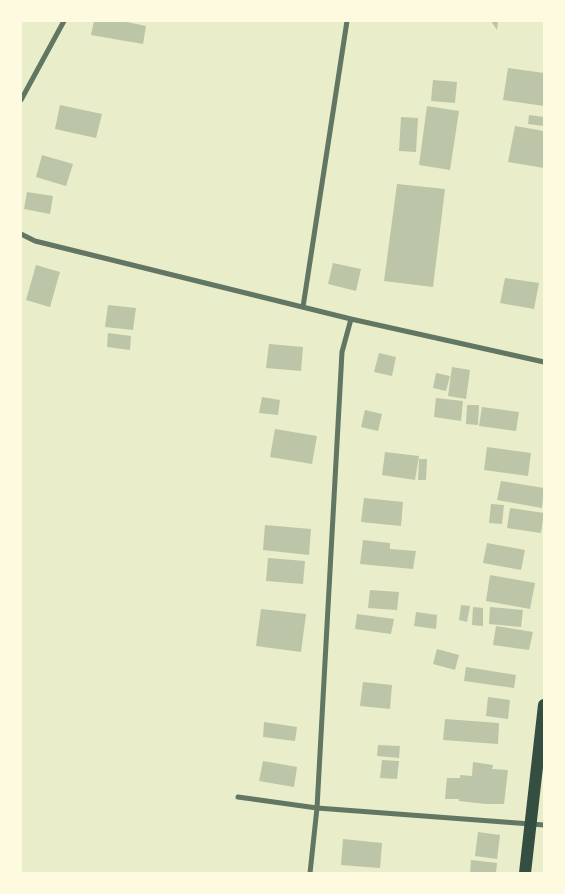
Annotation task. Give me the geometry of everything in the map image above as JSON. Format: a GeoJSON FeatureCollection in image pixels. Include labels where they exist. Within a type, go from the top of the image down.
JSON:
{"type":"FeatureCollection","features":[{"type":"Feature","properties":{"kind":"main road"},"geometry":{"type":"LineString","coordinates":[[525,873],[544,705]]}},
{"type":"Feature","properties":{"kind":"street"},"geometry":{"type":"LineString","coordinates":[[21,100],[64,21]]}},
{"type":"Feature","properties":{"kind":"street"},"geometry":{"type":"LineString","coordinates":[[303,307],[347,21]]}},
{"type":"Feature","properties":{"kind":"street"},"geometry":{"type":"LineString","coordinates":[[21,234],[36,240],[351,319],[544,362]]}},
{"type":"Feature","properties":{"kind":"street"},"geometry":{"type":"LineString","coordinates":[[310,873],[317,808],[342,352],[351,319]]}},
{"type":"Feature","properties":{"kind":"street"},"geometry":{"type":"LineString","coordinates":[[238,797],[317,808],[544,825]]}},
{"type":"Feature","properties":{"kind":"building"},"geometry":{"type":"Polygon","coordinates":[[[94,21],[122,21],[146,26],[143,44],[91,35],[94,21]]]}},
{"type":"Feature","properties":{"kind":"building"},"geometry":{"type":"Polygon","coordinates":[[[491,21],[498,21],[497,30],[491,21]]]}},
{"type":"Feature","properties":{"kind":"building"},"geometry":{"type":"Polygon","coordinates":[[[508,68],[544,73],[544,106],[503,100],[508,68]]]}},
{"type":"Feature","properties":{"kind":"building"},"geometry":{"type":"Polygon","coordinates":[[[433,80],[457,82],[455,103],[431,101],[433,80]]]}},
{"type":"Feature","properties":{"kind":"building"},"geometry":{"type":"Polygon","coordinates":[[[60,105],[102,114],[96,138],[55,129],[60,105]]]}},
{"type":"Feature","properties":{"kind":"building"},"geometry":{"type":"Polygon","coordinates":[[[427,106],[459,111],[450,170],[419,165],[427,106]]]}},
{"type":"Feature","properties":{"kind":"building"},"geometry":{"type":"Polygon","coordinates":[[[529,115],[544,117],[544,126],[528,124],[529,115]]]}},
{"type":"Feature","properties":{"kind":"building"},"geometry":{"type":"Polygon","coordinates":[[[401,117],[418,118],[416,152],[399,151],[401,117]]]}},
{"type":"Feature","properties":{"kind":"building"},"geometry":{"type":"Polygon","coordinates":[[[515,126],[544,131],[544,168],[508,162],[515,126]]]}},
{"type":"Feature","properties":{"kind":"building"},"geometry":{"type":"Polygon","coordinates":[[[42,155],[73,164],[66,186],[36,177],[42,155]]]}},
{"type":"Feature","properties":{"kind":"building"},"geometry":{"type":"Polygon","coordinates":[[[397,184],[445,189],[433,287],[384,281],[397,184]]]}},
{"type":"Feature","properties":{"kind":"building"},"geometry":{"type":"Polygon","coordinates":[[[27,192],[53,196],[50,214],[24,209],[27,192]]]}},
{"type":"Feature","properties":{"kind":"building"},"geometry":{"type":"Polygon","coordinates":[[[333,263],[361,269],[356,291],[328,284],[333,263]]]}},
{"type":"Feature","properties":{"kind":"building"},"geometry":{"type":"Polygon","coordinates":[[[36,265],[60,272],[50,307],[26,300],[36,265]]]}},
{"type":"Feature","properties":{"kind":"building"},"geometry":{"type":"Polygon","coordinates":[[[505,278],[539,283],[534,309],[500,303],[505,278]]]}},
{"type":"Feature","properties":{"kind":"building"},"geometry":{"type":"Polygon","coordinates":[[[108,305],[136,308],[133,330],[105,327],[108,305]]]}},
{"type":"Feature","properties":{"kind":"building"},"geometry":{"type":"Polygon","coordinates":[[[108,333],[131,336],[130,350],[107,347],[108,333]]]}},
{"type":"Feature","properties":{"kind":"building"},"geometry":{"type":"Polygon","coordinates":[[[269,344],[303,347],[301,371],[266,368],[269,344]]]}},
{"type":"Feature","properties":{"kind":"building"},"geometry":{"type":"Polygon","coordinates":[[[379,353],[396,357],[392,376],[374,372],[379,353]]]}},
{"type":"Feature","properties":{"kind":"building"},"geometry":{"type":"Polygon","coordinates":[[[452,367],[470,370],[466,399],[448,396],[452,367]]]}},
{"type":"Feature","properties":{"kind":"building"},"geometry":{"type":"Polygon","coordinates":[[[436,373],[450,376],[446,391],[433,388],[436,373]]]}},
{"type":"Feature","properties":{"kind":"building"},"geometry":{"type":"Polygon","coordinates":[[[262,397],[280,400],[278,415],[259,413],[262,397]]]}},
{"type":"Feature","properties":{"kind":"building"},"geometry":{"type":"Polygon","coordinates":[[[436,398],[463,401],[461,421],[434,417],[436,398]]]}},
{"type":"Feature","properties":{"kind":"building"},"geometry":{"type":"Polygon","coordinates":[[[467,405],[479,405],[478,425],[466,424],[467,405]]]}},
{"type":"Feature","properties":{"kind":"building"},"geometry":{"type":"Polygon","coordinates":[[[482,407],[519,412],[516,431],[479,426],[482,407]]]}},
{"type":"Feature","properties":{"kind":"building"},"geometry":{"type":"Polygon","coordinates":[[[365,410],[382,414],[378,431],[361,427],[365,410]]]}},
{"type":"Feature","properties":{"kind":"building"},"geometry":{"type":"Polygon","coordinates":[[[275,429],[317,436],[312,464],[270,457],[275,429]]]}},
{"type":"Feature","properties":{"kind":"building"},"geometry":{"type":"Polygon","coordinates":[[[487,447],[531,453],[528,476],[484,470],[487,447]]]}},
{"type":"Feature","properties":{"kind":"building"},"geometry":{"type":"Polygon","coordinates":[[[385,452],[419,456],[415,480],[382,475],[385,452]]]}},
{"type":"Feature","properties":{"kind":"building"},"geometry":{"type":"Polygon","coordinates":[[[419,459],[427,459],[426,480],[418,480],[419,459]]]}},
{"type":"Feature","properties":{"kind":"building"},"geometry":{"type":"Polygon","coordinates":[[[501,481],[544,488],[542,508],[497,500],[501,481]]]}},
{"type":"Feature","properties":{"kind":"building"},"geometry":{"type":"Polygon","coordinates":[[[364,498],[403,502],[401,526],[361,522],[364,498]]]}},
{"type":"Feature","properties":{"kind":"building"},"geometry":{"type":"Polygon","coordinates":[[[491,504],[504,505],[502,524],[489,523],[491,504]]]}},
{"type":"Feature","properties":{"kind":"building"},"geometry":{"type":"Polygon","coordinates":[[[510,508],[544,513],[541,533],[507,528],[510,508]]]}},
{"type":"Feature","properties":{"kind":"building"},"geometry":{"type":"Polygon","coordinates":[[[265,525],[311,529],[309,555],[263,550],[265,525]]]}},
{"type":"Feature","properties":{"kind":"building"},"geometry":{"type":"Polygon","coordinates":[[[363,540],[390,543],[390,549],[416,551],[413,569],[360,564],[363,540]]]}},
{"type":"Feature","properties":{"kind":"building"},"geometry":{"type":"Polygon","coordinates":[[[487,543],[525,550],[521,570],[483,563],[487,543]]]}},
{"type":"Feature","properties":{"kind":"building"},"geometry":{"type":"Polygon","coordinates":[[[268,558],[305,561],[303,584],[266,581],[268,558]]]}},
{"type":"Feature","properties":{"kind":"building"},"geometry":{"type":"Polygon","coordinates":[[[490,575],[535,583],[530,609],[486,601],[490,575]]]}},
{"type":"Feature","properties":{"kind":"building"},"geometry":{"type":"Polygon","coordinates":[[[370,590],[399,592],[397,610],[368,608],[370,590]]]}},
{"type":"Feature","properties":{"kind":"building"},"geometry":{"type":"Polygon","coordinates":[[[461,605],[470,606],[467,622],[459,620],[461,605]]]}},
{"type":"Feature","properties":{"kind":"building"},"geometry":{"type":"Polygon","coordinates":[[[473,607],[483,608],[483,626],[472,625],[473,607]]]}},
{"type":"Feature","properties":{"kind":"building"},"geometry":{"type":"Polygon","coordinates":[[[490,607],[523,610],[521,627],[489,624],[490,607]]]}},
{"type":"Feature","properties":{"kind":"building"},"geometry":{"type":"Polygon","coordinates":[[[261,609],[306,614],[301,652],[256,646],[261,609]]]}},
{"type":"Feature","properties":{"kind":"building"},"geometry":{"type":"Polygon","coordinates":[[[416,612],[437,615],[436,629],[414,626],[416,612]]]}},
{"type":"Feature","properties":{"kind":"building"},"geometry":{"type":"Polygon","coordinates":[[[357,614],[394,619],[391,634],[355,629],[357,614]]]}},
{"type":"Feature","properties":{"kind":"building"},"geometry":{"type":"Polygon","coordinates":[[[496,626],[533,632],[529,650],[493,645],[496,626]]]}},
{"type":"Feature","properties":{"kind":"building"},"geometry":{"type":"Polygon","coordinates":[[[437,649],[459,655],[455,670],[433,664],[437,649]]]}},
{"type":"Feature","properties":{"kind":"building"},"geometry":{"type":"Polygon","coordinates":[[[466,667],[516,675],[514,688],[464,681],[466,667]]]}},
{"type":"Feature","properties":{"kind":"building"},"geometry":{"type":"Polygon","coordinates":[[[363,682],[392,685],[390,709],[360,706],[363,682]]]}},
{"type":"Feature","properties":{"kind":"building"},"geometry":{"type":"Polygon","coordinates":[[[488,697],[510,700],[508,719],[486,716],[488,697]]]}},
{"type":"Feature","properties":{"kind":"building"},"geometry":{"type":"Polygon","coordinates":[[[445,719],[499,723],[498,744],[443,740],[445,719]]]}},
{"type":"Feature","properties":{"kind":"building"},"geometry":{"type":"Polygon","coordinates":[[[264,722],[297,727],[295,741],[263,737],[264,722]]]}},
{"type":"Feature","properties":{"kind":"building"},"geometry":{"type":"Polygon","coordinates":[[[378,745],[400,746],[399,758],[377,756],[378,745]]]}},
{"type":"Feature","properties":{"kind":"building"},"geometry":{"type":"Polygon","coordinates":[[[382,760],[399,761],[397,779],[380,778],[382,760]]]}},
{"type":"Feature","properties":{"kind":"building"},"geometry":{"type":"Polygon","coordinates":[[[263,761],[297,767],[294,787],[259,781],[263,761]]]}},
{"type":"Feature","properties":{"kind":"building"},"geometry":{"type":"Polygon","coordinates":[[[473,762],[493,765],[492,769],[508,770],[504,804],[459,801],[459,799],[445,799],[447,778],[460,778],[460,775],[472,776],[473,762]]]}},
{"type":"Feature","properties":{"kind":"building"},"geometry":{"type":"Polygon","coordinates":[[[478,832],[500,835],[497,859],[475,856],[478,832]]]}},
{"type":"Feature","properties":{"kind":"building"},"geometry":{"type":"Polygon","coordinates":[[[343,839],[382,843],[380,868],[341,865],[343,839]]]}},
{"type":"Feature","properties":{"kind":"building"},"geometry":{"type":"Polygon","coordinates":[[[471,860],[497,863],[496,873],[470,873],[471,860]]]}}]}
